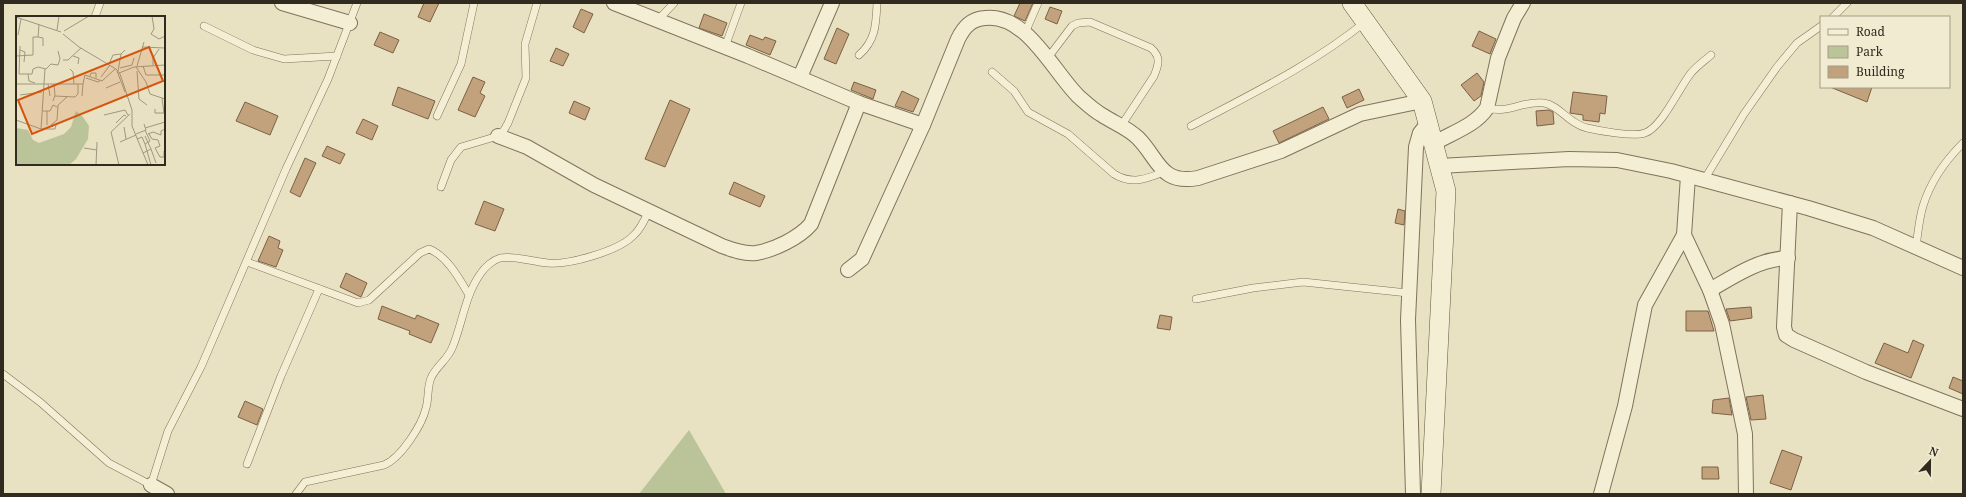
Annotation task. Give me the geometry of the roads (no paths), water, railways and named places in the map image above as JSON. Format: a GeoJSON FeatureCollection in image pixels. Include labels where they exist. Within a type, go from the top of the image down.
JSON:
{"type":"FeatureCollection","features":[{"type":"Feature","properties":{"kind":"main road"},"geometry":{"type":"LineString","coordinates":[[1354,4],[1365,22],[1422,100],[1446,191],[1431,494]]}},
{"type":"Feature","properties":{"kind":"street"},"geometry":{"type":"LineString","coordinates":[[282,3],[350,22]]}},
{"type":"Feature","properties":{"kind":"street"},"geometry":{"type":"LineString","coordinates":[[614,3],[800,77],[859,103],[923,125]]}},
{"type":"Feature","properties":{"kind":"street"},"geometry":{"type":"LineString","coordinates":[[800,77],[832,3]]}},
{"type":"Feature","properties":{"kind":"street"},"geometry":{"type":"LineString","coordinates":[[1433,144],[1468,125],[1484,114],[1487,108],[1498,58],[1514,18],[1523,3]]}},
{"type":"Feature","properties":{"kind":"street"},"geometry":{"type":"LineString","coordinates":[[848,270],[862,259],[923,125],[964,28],[972,21],[994,17],[1014,24],[1025,34],[1078,96],[1102,115],[1138,138],[1158,166],[1164,172],[1177,179],[1188,180],[1198,178],[1281,151],[1360,114],[1422,100]]}},
{"type":"Feature","properties":{"kind":"street"},"geometry":{"type":"LineString","coordinates":[[498,136],[526,147],[594,185],[722,246],[739,252],[756,253],[785,242],[806,229],[814,218],[859,103]]}},
{"type":"Feature","properties":{"kind":"street"},"geometry":{"type":"LineString","coordinates":[[1413,494],[1408,293],[1416,147],[1420,133],[1428,123]]}},
{"type":"Feature","properties":{"kind":"street"},"geometry":{"type":"LineString","coordinates":[[1439,166],[1569,158],[1617,160],[1704,180],[1790,203],[1873,228],[1963,268]]}},
{"type":"Feature","properties":{"kind":"street"},"geometry":{"type":"LineString","coordinates":[[1601,494],[1625,406],[1645,305],[1684,235],[1688,176]]}},
{"type":"Feature","properties":{"kind":"street"},"geometry":{"type":"LineString","coordinates":[[1790,203],[1784,327],[1786,335],[1789,338],[1866,372],[1963,409]]}},
{"type":"Feature","properties":{"kind":"street"},"geometry":{"type":"LineString","coordinates":[[1684,235],[1710,290],[1720,316],[1744,434],[1746,494]]}},
{"type":"Feature","properties":{"kind":"street"},"geometry":{"type":"LineString","coordinates":[[1710,290],[1751,267],[1773,259],[1788,258]]}},
{"type":"Feature","properties":{"kind":"street"},"geometry":{"type":"LineString","coordinates":[[150,485],[167,494]]}},
{"type":"Feature","properties":{"kind":"lane"},"geometry":{"type":"LineString","coordinates":[[95,16],[100,3]]}},
{"type":"Feature","properties":{"kind":"lane"},"geometry":{"type":"LineString","coordinates":[[3,374],[40,402],[109,463],[150,485],[168,431],[201,367],[337,56],[357,3]]}},
{"type":"Feature","properties":{"kind":"lane"},"geometry":{"type":"LineString","coordinates":[[437,116],[461,64],[474,3]]}},
{"type":"Feature","properties":{"kind":"lane"},"geometry":{"type":"LineString","coordinates":[[440,187],[451,160],[461,147],[498,136],[508,123],[526,78],[525,44],[537,3]]}},
{"type":"Feature","properties":{"kind":"lane"},"geometry":{"type":"LineString","coordinates":[[658,20],[674,3]]}},
{"type":"Feature","properties":{"kind":"lane"},"geometry":{"type":"LineString","coordinates":[[725,47],[741,3]]}},
{"type":"Feature","properties":{"kind":"lane"},"geometry":{"type":"LineString","coordinates":[[859,55],[870,44],[874,36],[877,3]]}},
{"type":"Feature","properties":{"kind":"lane"},"geometry":{"type":"LineString","coordinates":[[1025,34],[1038,3]]}},
{"type":"Feature","properties":{"kind":"lane"},"geometry":{"type":"LineString","coordinates":[[1834,16],[1847,3]]}},
{"type":"Feature","properties":{"kind":"lane"},"geometry":{"type":"LineString","coordinates":[[1047,59],[1072,26],[1078,23],[1090,22],[1151,48],[1157,53],[1159,60],[1154,76],[1121,126]]}},
{"type":"Feature","properties":{"kind":"lane"},"geometry":{"type":"LineString","coordinates":[[1191,126],[1308,63],[1341,41],[1365,22]]}},
{"type":"Feature","properties":{"kind":"lane"},"geometry":{"type":"LineString","coordinates":[[204,26],[253,50],[284,59],[337,56]]}},
{"type":"Feature","properties":{"kind":"lane"},"geometry":{"type":"LineString","coordinates":[[1704,180],[1744,114],[1777,67],[1797,43],[1820,27]]}},
{"type":"Feature","properties":{"kind":"lane"},"geometry":{"type":"LineString","coordinates":[[1487,108],[1498,111],[1544,103],[1558,109],[1570,121],[1587,128],[1634,134],[1645,133],[1658,122],[1696,67],[1711,55]]}},
{"type":"Feature","properties":{"kind":"lane"},"geometry":{"type":"LineString","coordinates":[[992,72],[1014,91],[1028,112],[1068,134],[1114,174],[1122,179],[1142,181],[1164,172]]}},
{"type":"Feature","properties":{"kind":"lane"},"geometry":{"type":"LineString","coordinates":[[1916,247],[1920,217],[1928,193],[1936,177],[1963,143]]}},
{"type":"Feature","properties":{"kind":"lane"},"geometry":{"type":"LineString","coordinates":[[296,494],[305,482],[391,462],[402,452],[426,410],[429,383],[436,370],[448,357],[453,346],[469,295],[481,272],[494,260],[511,258],[550,263],[589,257],[630,239],[639,229],[649,210]]}},
{"type":"Feature","properties":{"kind":"lane"},"geometry":{"type":"LineString","coordinates":[[247,262],[352,302],[363,303],[369,300],[420,253],[429,249],[438,252],[456,274],[469,295]]}},
{"type":"Feature","properties":{"kind":"lane"},"geometry":{"type":"LineString","coordinates":[[1196,299],[1253,288],[1303,282],[1408,293]]}},
{"type":"Feature","properties":{"kind":"lane"},"geometry":{"type":"LineString","coordinates":[[246,464],[281,376],[319,289]]}}]}
